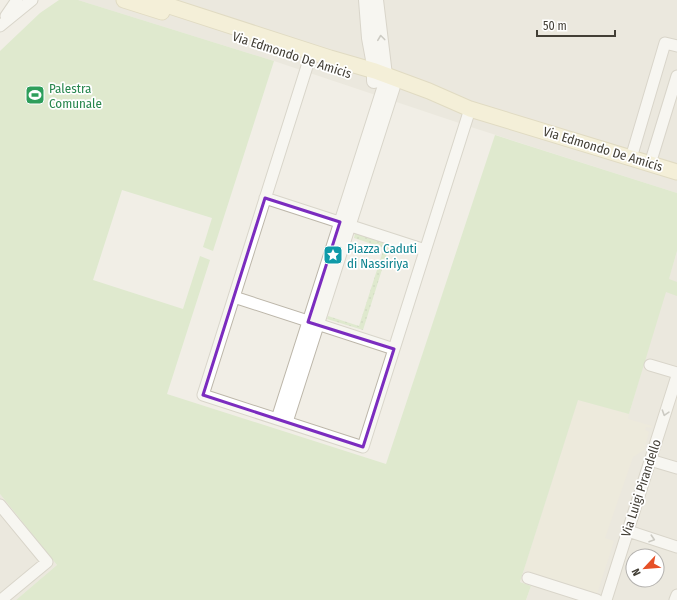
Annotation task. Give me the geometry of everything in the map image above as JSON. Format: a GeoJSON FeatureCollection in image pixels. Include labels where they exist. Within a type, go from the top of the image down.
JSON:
{"type":"FeatureCollection","features":[{"type":"Feature","properties":{"kind":"main road","name":"Via Edmondo De Amicis"},"geometry":{"type":"LineString","coordinates":[[124,0],[309,60],[382,80],[430,99],[466,107],[677,172]]}},
{"type":"Feature","properties":{"kind":"main road","name":"Via Edmondo De Amicis"},"geometry":{"type":"LineString","coordinates":[[151,0],[358,66],[382,80]]}},
{"type":"Feature","properties":{"kind":"street"},"geometry":{"type":"LineString","coordinates":[[0,25],[17,0]]}},
{"type":"Feature","properties":{"kind":"street"},"geometry":{"type":"LineString","coordinates":[[0,25],[32,0]]}},
{"type":"Feature","properties":{"kind":"street"},"geometry":{"type":"LineString","coordinates":[[366,0],[369,38],[382,80]]}},
{"type":"Feature","properties":{"kind":"street"},"geometry":{"type":"LineString","coordinates":[[282,421],[345,224],[382,80],[376,0]]}},
{"type":"Feature","properties":{"kind":"street"},"geometry":{"type":"LineString","coordinates":[[358,66],[369,38]]}},
{"type":"Feature","properties":{"kind":"street"},"geometry":{"type":"LineString","coordinates":[[631,158],[665,42],[677,46]]}},
{"type":"Feature","properties":{"kind":"street"},"geometry":{"type":"LineString","coordinates":[[309,60],[203,395],[363,447],[425,250],[466,107]]}},
{"type":"Feature","properties":{"kind":"street"},"geometry":{"type":"LineString","coordinates":[[650,164],[677,76]]}},
{"type":"Feature","properties":{"kind":"street"},"geometry":{"type":"LineString","coordinates":[[636,141],[655,146]]}},
{"type":"Feature","properties":{"kind":"street"},"geometry":{"type":"LineString","coordinates":[[265,198],[425,250]]}},
{"type":"Feature","properties":{"kind":"street"},"geometry":{"type":"LineString","coordinates":[[234,297],[394,349]]}},
{"type":"Feature","properties":{"kind":"street"},"geometry":{"type":"LineString","coordinates":[[650,365],[677,373]]}},
{"type":"Feature","properties":{"kind":"street","name":"Via Luigi Pirandello"},"geometry":{"type":"LineString","coordinates":[[606,600],[677,376]]}},
{"type":"Feature","properties":{"kind":"street"},"geometry":{"type":"LineString","coordinates":[[650,460],[677,468]]}},
{"type":"Feature","properties":{"kind":"street"},"geometry":{"type":"LineString","coordinates":[[0,505],[47,562],[1,600]]}},
{"type":"Feature","properties":{"kind":"street"},"geometry":{"type":"LineString","coordinates":[[628,531],[677,547]]}},
{"type":"Feature","properties":{"kind":"street"},"geometry":{"type":"LineString","coordinates":[[528,578],[597,600]]}},
{"type":"Feature","properties":{"kind":"street"},"geometry":{"type":"LineString","coordinates":[[675,600],[677,595]]}},
{"type":"Feature","properties":{"kind":"highlighted area"},"geometry":{"type":"Polygon","coordinates":[[[265,198],[340,222],[308,322],[394,349],[363,447],[203,395],[265,198]]]}},
{"type":"Feature","properties":{"kind":"shaded area"},"geometry":{"type":"Polygon","coordinates":[[[78,0],[677,0],[677,193],[474,128],[274,61],[78,0]]]}},
{"type":"Feature","properties":{"kind":"shaded area"},"geometry":{"type":"Polygon","coordinates":[[[677,251],[677,600],[526,600],[531,586],[520,582],[578,399],[629,414],[677,251]]]}},
{"type":"Feature","properties":{"kind":"shaded area"},"geometry":{"type":"Polygon","coordinates":[[[578,399],[629,414],[628,419],[652,426],[651,428],[646,427],[645,430],[649,432],[644,450],[633,457],[605,538],[614,541],[597,594],[524,570],[578,399]]]}},
{"type":"Feature","properties":{"kind":"shaded area"},"geometry":{"type":"Polygon","coordinates":[[[0,494],[57,565],[16,600],[0,600],[0,494]]]}},
{"type":"Feature","properties":{"kind":"green space"},"geometry":{"type":"Polygon","coordinates":[[[59,0],[78,0],[274,61],[213,251],[203,247],[212,218],[122,190],[93,280],[183,309],[200,256],[210,260],[167,394],[386,464],[495,135],[677,193],[677,251],[669,279],[677,282],[677,296],[666,292],[629,414],[578,400],[520,582],[531,586],[526,600],[16,600],[57,565],[0,494],[0,51],[40,13],[59,0]]]}},
{"type":"Feature","properties":{"kind":"green space"},"geometry":{"type":"Polygon","coordinates":[[[355,233],[390,244],[363,330],[327,319],[328,316],[359,326],[384,248],[354,238],[355,233]]]}},
{"type":"Feature","properties":{"kind":"place","name":"Palestra Comunale"},"geometry":{"type":"Point","coordinates":[35,95]}},
{"type":"Feature","properties":{"kind":"place","name":"Piazza Caduti di Nassiriya"},"geometry":{"type":"Point","coordinates":[333,255]}}]}
